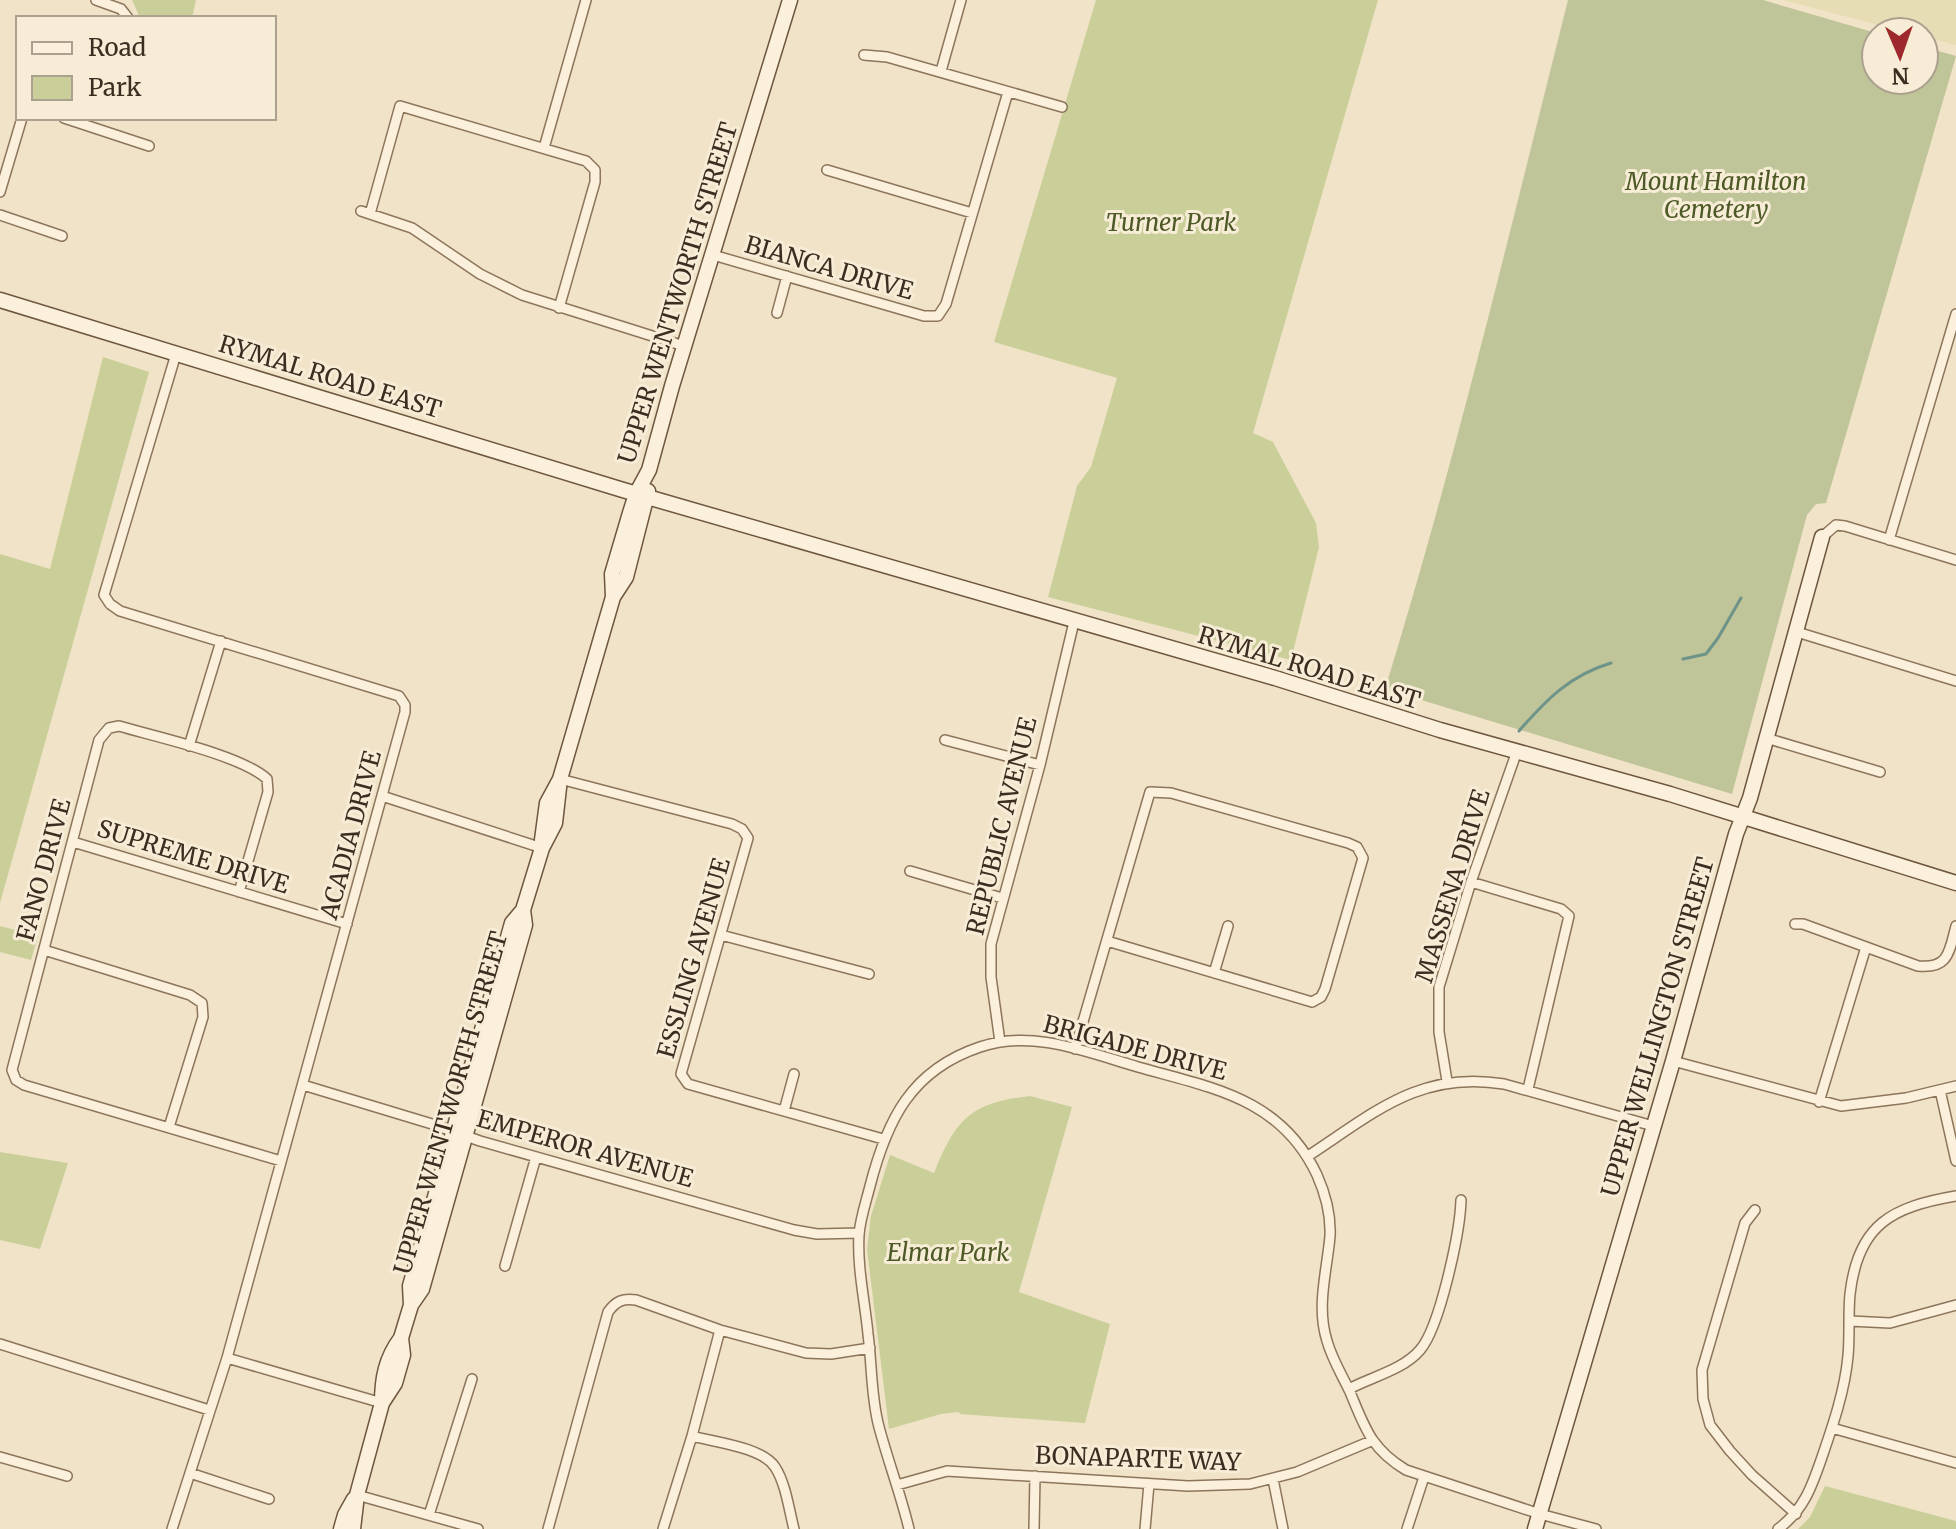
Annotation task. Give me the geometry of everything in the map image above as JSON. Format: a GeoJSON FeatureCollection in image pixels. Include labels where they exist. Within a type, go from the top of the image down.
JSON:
{"type":"FeatureCollection","features":[{"type":"Feature","properties":{"kind":"main road","name":"UPPER WENTWORTH STREET"},"geometry":{"type":"LineString","coordinates":[[353,1529],[357,1495],[382,1403],[382,1380],[391,1352],[401,1338],[411,1305],[422,1289],[460,1134],[525,925],[523,910],[542,848],[547,803],[560,779],[613,597],[612,574],[642,496],[684,346],[790,0]]}},
{"type":"Feature","properties":{"kind":"main road","name":"RYMAL ROAD EAST"},"geometry":{"type":"LineString","coordinates":[[0,300],[642,496],[1275,678],[1440,730],[1743,816],[1956,883]]}},
{"type":"Feature","properties":{"kind":"main road","name":"UPPER WELLINGTON STREET"},"geometry":{"type":"LineString","coordinates":[[1538,1522],[1822,537]]}},
{"type":"Feature","properties":{"kind":"main road","name":"UPPER WENTWORTH STREET"},"geometry":{"type":"LineString","coordinates":[[341,1529],[357,1495]]}},
{"type":"Feature","properties":{"kind":"street"},"geometry":{"type":"LineString","coordinates":[[96,0],[121,9],[126,16]]}},
{"type":"Feature","properties":{"kind":"street"},"geometry":{"type":"LineString","coordinates":[[544,148],[586,0]]}},
{"type":"Feature","properties":{"kind":"street"},"geometry":{"type":"LineString","coordinates":[[941,71],[961,0]]}},
{"type":"Feature","properties":{"kind":"street"},"geometry":{"type":"LineString","coordinates":[[864,55],[887,57],[941,71],[1062,107]]}},
{"type":"Feature","properties":{"kind":"street","name":"BIANCA DRIVE"},"geometry":{"type":"LineString","coordinates":[[713,255],[924,316],[938,316],[946,304],[1008,92]]}},
{"type":"Feature","properties":{"kind":"street"},"geometry":{"type":"LineString","coordinates":[[559,308],[596,172],[586,161],[400,106],[366,213],[412,228],[480,274],[522,295],[559,308],[684,346]]}},
{"type":"Feature","properties":{"kind":"street"},"geometry":{"type":"LineString","coordinates":[[0,192],[21,120]]}},
{"type":"Feature","properties":{"kind":"street"},"geometry":{"type":"LineString","coordinates":[[70,120],[149,146]]}},
{"type":"Feature","properties":{"kind":"street"},"geometry":{"type":"LineString","coordinates":[[97,129],[99,120]]}},
{"type":"Feature","properties":{"kind":"street"},"geometry":{"type":"LineString","coordinates":[[827,170],[972,213]]}},
{"type":"Feature","properties":{"kind":"street"},"geometry":{"type":"LineString","coordinates":[[0,215],[62,236]]}},
{"type":"Feature","properties":{"kind":"street"},"geometry":{"type":"LineString","coordinates":[[777,313],[787,276]]}},
{"type":"Feature","properties":{"kind":"street"},"geometry":{"type":"LineString","coordinates":[[1889,540],[1952,344],[1956,314]]}},
{"type":"Feature","properties":{"kind":"street","name":"ACADIA DRIVE"},"geometry":{"type":"LineString","coordinates":[[172,1529],[227,1358],[405,712],[405,705],[399,696],[120,611],[104,595],[176,354]]}},
{"type":"Feature","properties":{"kind":"street"},"geometry":{"type":"LineString","coordinates":[[1822,537],[1836,525],[1956,560]]}},
{"type":"Feature","properties":{"kind":"street","name":"REPUBLIC AVENUE"},"geometry":{"type":"LineString","coordinates":[[1000,1042],[990,960],[991,944],[1040,765],[1074,622]]}},
{"type":"Feature","properties":{"kind":"street"},"geometry":{"type":"LineString","coordinates":[[1797,632],[1956,681]]}},
{"type":"Feature","properties":{"kind":"street"},"geometry":{"type":"LineString","coordinates":[[189,746],[221,641]]}},
{"type":"Feature","properties":{"kind":"street","name":"FANO DRIVE"},"geometry":{"type":"LineString","coordinates":[[239,892],[268,792],[267,779],[256,769],[189,746],[119,726],[109,728],[99,740],[12,1070],[16,1080],[24,1085],[281,1161]]}},
{"type":"Feature","properties":{"kind":"street"},"geometry":{"type":"LineString","coordinates":[[1766,738],[1880,772]]}},
{"type":"Feature","properties":{"kind":"street"},"geometry":{"type":"LineString","coordinates":[[945,740],[1040,765]]}},
{"type":"Feature","properties":{"kind":"street","name":"MASSENA DRIVE"},"geometry":{"type":"LineString","coordinates":[[1447,1081],[1439,1032],[1439,987],[1471,882],[1517,751]]}},
{"type":"Feature","properties":{"kind":"street","name":"ESSLING AVENUE"},"geometry":{"type":"LineString","coordinates":[[560,779],[742,829],[748,838],[681,1074],[688,1084],[883,1139]]}},
{"type":"Feature","properties":{"kind":"street"},"geometry":{"type":"LineString","coordinates":[[1075,1049],[1150,792],[1171,793],[1357,847],[1363,858],[1321,997],[1312,1002],[1107,941]]}},
{"type":"Feature","properties":{"kind":"street"},"geometry":{"type":"LineString","coordinates":[[382,796],[542,848]]}},
{"type":"Feature","properties":{"kind":"street","name":"SUPREME DRIVE"},"geometry":{"type":"LineString","coordinates":[[73,842],[347,924]]}},
{"type":"Feature","properties":{"kind":"street"},"geometry":{"type":"LineString","coordinates":[[910,871],[1002,898]]}},
{"type":"Feature","properties":{"kind":"street"},"geometry":{"type":"LineString","coordinates":[[1471,882],[1561,909],[1569,916],[1528,1089]]}},
{"type":"Feature","properties":{"kind":"street"},"geometry":{"type":"LineString","coordinates":[[1795,924],[1803,924],[1918,966],[1931,967],[1942,963],[1948,955],[1956,926]]}},
{"type":"Feature","properties":{"kind":"street"},"geometry":{"type":"LineString","coordinates":[[1214,973],[1228,926]]}},
{"type":"Feature","properties":{"kind":"street"},"geometry":{"type":"LineString","coordinates":[[721,935],[869,974]]}},
{"type":"Feature","properties":{"kind":"street"},"geometry":{"type":"LineString","coordinates":[[1819,1102],[1866,947]]}},
{"type":"Feature","properties":{"kind":"street"},"geometry":{"type":"LineString","coordinates":[[44,950],[190,995],[202,1003],[203,1017],[169,1127]]}},
{"type":"Feature","properties":{"kind":"street","name":"BRIGADE DRIVE"},"geometry":{"type":"LineString","coordinates":[[909,1529],[876,1413],[859,1233],[883,1139],[912,1090],[927,1076],[965,1053],[1000,1042],[1022,1040],[1075,1049],[1241,1098],[1272,1117],[1308,1156],[1321,1185],[1328,1209],[1330,1234],[1324,1278],[1323,1324],[1334,1362],[1371,1441],[1393,1463],[1538,1522],[1596,1529]]}},
{"type":"Feature","properties":{"kind":"street"},"geometry":{"type":"LineString","coordinates":[[1673,1061],[1841,1106],[1956,1086]]}},
{"type":"Feature","properties":{"kind":"street"},"geometry":{"type":"LineString","coordinates":[[784,1111],[794,1074]]}},
{"type":"Feature","properties":{"kind":"street"},"geometry":{"type":"LineString","coordinates":[[1308,1156],[1399,1098],[1447,1081],[1484,1080],[1528,1089],[1653,1126]]}},
{"type":"Feature","properties":{"kind":"street","name":"EMPEROR AVENUE"},"geometry":{"type":"LineString","coordinates":[[303,1085],[536,1157],[794,1230],[817,1234],[859,1233]]}},
{"type":"Feature","properties":{"kind":"street"},"geometry":{"type":"LineString","coordinates":[[1940,1090],[1956,1161]]}},
{"type":"Feature","properties":{"kind":"street"},"geometry":{"type":"LineString","coordinates":[[505,1266],[536,1157]]}},
{"type":"Feature","properties":{"kind":"street"},"geometry":{"type":"LineString","coordinates":[[1778,1529],[1796,1514],[1813,1487],[1832,1428],[1848,1357],[1855,1267],[1860,1251],[1872,1232],[1892,1215],[1916,1203],[1956,1196]]}},
{"type":"Feature","properties":{"kind":"street"},"geometry":{"type":"LineString","coordinates":[[1349,1389],[1420,1351],[1433,1328],[1454,1248],[1461,1200]]}},
{"type":"Feature","properties":{"kind":"street"},"geometry":{"type":"LineString","coordinates":[[1755,1210],[1745,1223],[1702,1370],[1703,1399],[1710,1425],[1730,1451],[1796,1514]]}},
{"type":"Feature","properties":{"kind":"street"},"geometry":{"type":"LineString","coordinates":[[548,1529],[608,1312],[615,1302],[636,1300],[720,1330],[806,1353],[831,1354],[870,1348]]}},
{"type":"Feature","properties":{"kind":"street"},"geometry":{"type":"LineString","coordinates":[[1850,1321],[1890,1323],[1956,1305]]}},
{"type":"Feature","properties":{"kind":"street"},"geometry":{"type":"LineString","coordinates":[[663,1529],[720,1330]]}},
{"type":"Feature","properties":{"kind":"street"},"geometry":{"type":"LineString","coordinates":[[0,1344],[209,1410]]}},
{"type":"Feature","properties":{"kind":"street"},"geometry":{"type":"LineString","coordinates":[[227,1358],[382,1403]]}},
{"type":"Feature","properties":{"kind":"street"},"geometry":{"type":"LineString","coordinates":[[429,1515],[472,1379]]}},
{"type":"Feature","properties":{"kind":"street"},"geometry":{"type":"LineString","coordinates":[[1832,1428],[1956,1463]]}},
{"type":"Feature","properties":{"kind":"street"},"geometry":{"type":"LineString","coordinates":[[692,1436],[768,1458],[777,1470],[794,1529]]}},
{"type":"Feature","properties":{"kind":"street","name":"BONAPARTE WAY"},"geometry":{"type":"LineString","coordinates":[[897,1485],[947,1471],[1219,1487],[1297,1472],[1371,1441]]}},
{"type":"Feature","properties":{"kind":"street"},"geometry":{"type":"LineString","coordinates":[[0,1457],[67,1476]]}},
{"type":"Feature","properties":{"kind":"street"},"geometry":{"type":"LineString","coordinates":[[190,1473],[269,1499]]}},
{"type":"Feature","properties":{"kind":"street"},"geometry":{"type":"LineString","coordinates":[[1034,1529],[1035,1476]]}},
{"type":"Feature","properties":{"kind":"street"},"geometry":{"type":"LineString","coordinates":[[1407,1529],[1424,1477]]}},
{"type":"Feature","properties":{"kind":"street"},"geometry":{"type":"LineString","coordinates":[[1273,1479],[1283,1529]]}},
{"type":"Feature","properties":{"kind":"street"},"geometry":{"type":"LineString","coordinates":[[1145,1529],[1149,1484]]}},
{"type":"Feature","properties":{"kind":"street"},"geometry":{"type":"LineString","coordinates":[[357,1495],[478,1529]]}},
{"type":"Feature","properties":{"kind":"shaded area"},"geometry":{"type":"Polygon","coordinates":[[[1783,0],[1956,0],[1956,45],[1940,41],[1940,16],[1860,16],[1860,20],[1783,0]]]}},
{"type":"Feature","properties":{"kind":"green space"},"geometry":{"type":"Polygon","coordinates":[[[132,0],[196,0],[192,16],[139,16],[132,0]]]}},
{"type":"Feature","properties":{"kind":"green space","name":"Turner Park"},"geometry":{"type":"Polygon","coordinates":[[[1096,0],[1378,0],[1253,433],[1273,442],[1316,523],[1319,547],[1291,660],[1048,597],[1077,486],[1091,467],[1117,378],[994,342],[1096,0]]]}},
{"type":"Feature","properties":{"kind":"green space","name":"Mount Hamilton Cemetery"},"geometry":{"type":"Polygon","coordinates":[[[1568,0],[1763,0],[1860,28],[1860,96],[1940,96],[1940,52],[1956,56],[1826,503],[1816,504],[1807,515],[1732,794],[1385,689],[1411,604],[1568,0]]]}},
{"type":"Feature","properties":{"kind":"green space"},"geometry":{"type":"Polygon","coordinates":[[[103,357],[149,372],[0,903],[0,554],[50,569],[103,357]]]}},
{"type":"Feature","properties":{"kind":"green space"},"geometry":{"type":"Polygon","coordinates":[[[0,926],[38,936],[31,960],[0,952],[0,926]]]}},
{"type":"Feature","properties":{"kind":"green space","name":"Elmar Park"},"geometry":{"type":"Polygon","coordinates":[[[1030,1096],[1072,1107],[1019,1292],[1110,1324],[1085,1423],[959,1412],[889,1429],[867,1249],[871,1216],[890,1155],[934,1173],[950,1139],[968,1117],[993,1103],[1030,1096]]]}},
{"type":"Feature","properties":{"kind":"green space"},"geometry":{"type":"Polygon","coordinates":[[[0,1152],[68,1163],[40,1249],[0,1240],[0,1152]]]}},
{"type":"Feature","properties":{"kind":"green space"},"geometry":{"type":"Polygon","coordinates":[[[1825,1486],[1956,1521],[1956,1529],[1798,1529],[1810,1517],[1825,1486]]]}},
{"type":"Feature","properties":{"kind":"waterway"},"geometry":{"type":"LineString","coordinates":[[1683,659],[1706,654],[1741,598]]}},
{"type":"Feature","properties":{"kind":"waterway"},"geometry":{"type":"LineString","coordinates":[[1519,731],[1560,690],[1583,674],[1611,663]]}}]}
